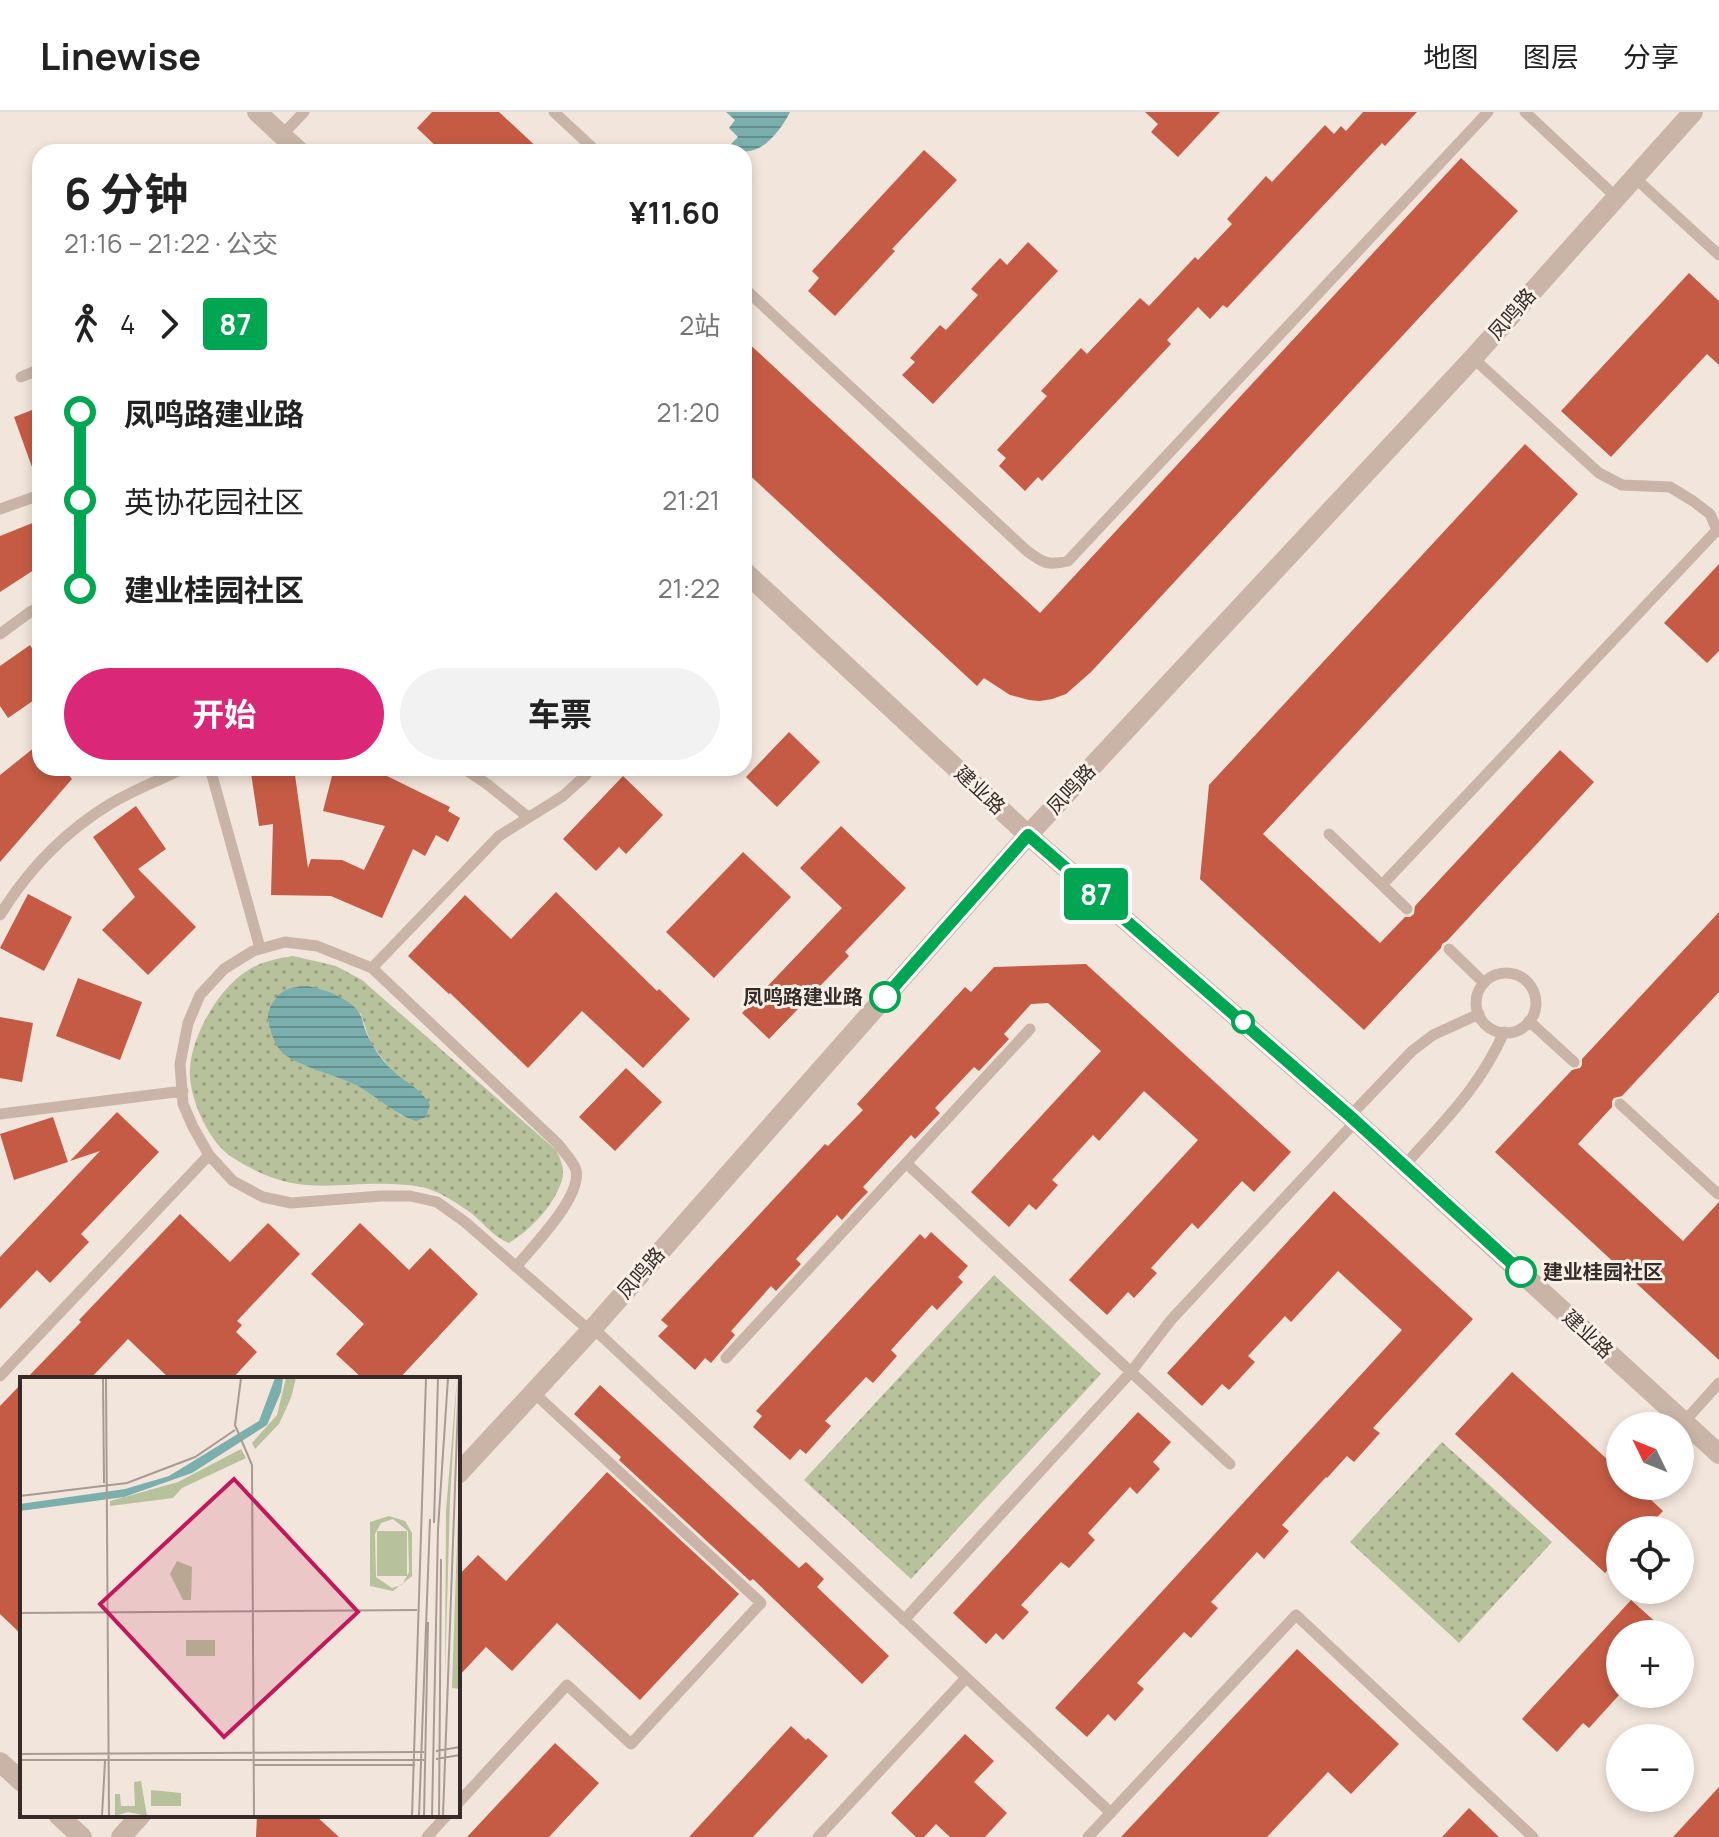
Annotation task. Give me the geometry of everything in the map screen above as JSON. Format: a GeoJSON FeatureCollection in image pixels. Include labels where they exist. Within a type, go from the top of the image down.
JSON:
{"type":"FeatureCollection","features":[{"type":"Feature","properties":{"kind":"street"},"geometry":{"type":"LineString","coordinates":[[257,112],[292,144]]}},
{"type":"Feature","properties":{"kind":"street","name":"凤鸣路"},"geometry":{"type":"LineString","coordinates":[[460,1472],[591,1329],[1028,835],[1473,358],[1693,112]]}},
{"type":"Feature","properties":{"kind":"street","name":"建业路"},"geometry":{"type":"LineString","coordinates":[[752,578],[1028,835],[1353,1118],[1673,1412]]}},
{"type":"Feature","properties":{"kind":"street","name":"建业路"},"geometry":{"type":"LineString","coordinates":[[1694,1431],[1719,1454]]}},
{"type":"Feature","properties":{"kind":"street"},"geometry":{"type":"LineString","coordinates":[[0,1762],[20,1780]]}},
{"type":"Feature","properties":{"kind":"street"},"geometry":{"type":"LineString","coordinates":[[60,1817],[82,1837]]}},
{"type":"Feature","properties":{"kind":"street"},"geometry":{"type":"LineString","coordinates":[[121,1837],[139,1817]]}},
{"type":"Feature","properties":{"kind":"lane"},"geometry":{"type":"LineString","coordinates":[[282,135],[304,112]]}},
{"type":"Feature","properties":{"kind":"lane"},"geometry":{"type":"LineString","coordinates":[[554,112],[588,144]]}},
{"type":"Feature","properties":{"kind":"lane"},"geometry":{"type":"LineString","coordinates":[[752,295],[1027,551],[1041,562],[1054,565],[1068,561],[1488,112]]}},
{"type":"Feature","properties":{"kind":"lane"},"geometry":{"type":"LineString","coordinates":[[1525,112],[1616,197]]}},
{"type":"Feature","properties":{"kind":"lane"},"geometry":{"type":"LineString","coordinates":[[1634,177],[1719,255]]}},
{"type":"Feature","properties":{"kind":"lane"},"geometry":{"type":"LineString","coordinates":[[1382,885],[1717,530],[1710,514],[1670,487],[1622,485],[1599,473],[1473,358]]}},
{"type":"Feature","properties":{"kind":"lane"},"geometry":{"type":"LineString","coordinates":[[21,377],[32,372]]}},
{"type":"Feature","properties":{"kind":"lane"},"geometry":{"type":"LineString","coordinates":[[0,509],[32,498]]}},
{"type":"Feature","properties":{"kind":"lane"},"geometry":{"type":"LineString","coordinates":[[0,634],[32,611]]}},
{"type":"Feature","properties":{"kind":"lane"},"geometry":{"type":"LineString","coordinates":[[0,915],[18,886],[60,840],[110,804],[168,776]]}},
{"type":"Feature","properties":{"kind":"lane"},"geometry":{"type":"LineString","coordinates":[[212,776],[260,948]]}},
{"type":"Feature","properties":{"kind":"lane"},"geometry":{"type":"LineString","coordinates":[[475,776],[528,817]]}},
{"type":"Feature","properties":{"kind":"lane"},"geometry":{"type":"LineString","coordinates":[[372,968],[499,836],[563,796],[585,776]]}},
{"type":"Feature","properties":{"kind":"lane"},"geometry":{"type":"LineString","coordinates":[[1329,834],[1407,909]]}},
{"type":"Feature","properties":{"kind":"lane"},"geometry":{"type":"LineString","coordinates":[[516,1267],[564,1208],[576,1188],[576,1169],[558,1144],[372,968],[317,946],[285,942],[260,948],[224,969],[200,995],[188,1023],[180,1064],[183,1104],[193,1127],[209,1155],[233,1181],[263,1197],[291,1203],[410,1196],[437,1202],[465,1222],[516,1267],[591,1329],[1111,1813]]}},
{"type":"Feature","properties":{"kind":"lane"},"geometry":{"type":"LineString","coordinates":[[1449,949],[1484,983]]}},
{"type":"Feature","properties":{"kind":"lane"},"geometry":{"type":"LineString","coordinates":[[1512,973],[1532,987],[1536,1008],[1525,1026],[1515,1031],[1493,1030],[1479,1014],[1476,1003],[1478,992],[1493,976],[1512,973]]}},
{"type":"Feature","properties":{"kind":"lane"},"geometry":{"type":"LineString","coordinates":[[904,1620],[1131,1372],[1171,1320],[1412,1051],[1433,1035],[1479,1014]]}},
{"type":"Feature","properties":{"kind":"lane"},"geometry":{"type":"LineString","coordinates":[[1529,1021],[1574,1062]]}},
{"type":"Feature","properties":{"kind":"lane"},"geometry":{"type":"LineString","coordinates":[[726,1358],[1030,1029]]}},
{"type":"Feature","properties":{"kind":"lane"},"geometry":{"type":"LineString","coordinates":[[1405,1165],[1472,1090],[1504,1032]]}},
{"type":"Feature","properties":{"kind":"lane"},"geometry":{"type":"LineString","coordinates":[[0,1114],[183,1091]]}},
{"type":"Feature","properties":{"kind":"lane"},"geometry":{"type":"LineString","coordinates":[[1620,1104],[1718,1194]]}},
{"type":"Feature","properties":{"kind":"lane"},"geometry":{"type":"LineString","coordinates":[[0,1376],[209,1155]]}},
{"type":"Feature","properties":{"kind":"lane"},"geometry":{"type":"LineString","coordinates":[[906,1163],[1230,1464]]}},
{"type":"Feature","properties":{"kind":"lane"},"geometry":{"type":"LineString","coordinates":[[1693,1412],[1719,1383]]}},
{"type":"Feature","properties":{"kind":"lane"},"geometry":{"type":"LineString","coordinates":[[460,1801],[567,1685],[631,1744],[761,1603],[533,1392]]}},
{"type":"Feature","properties":{"kind":"lane"},"geometry":{"type":"LineString","coordinates":[[1088,1837],[1296,1615],[1533,1837]]}},
{"type":"Feature","properties":{"kind":"lane"},"geometry":{"type":"LineString","coordinates":[[818,1837],[966,1678]]}},
{"type":"Feature","properties":{"kind":"lane"},"geometry":{"type":"LineString","coordinates":[[427,1837],[445,1817]]}},
{"type":"Feature","properties":{"kind":"green space"},"geometry":{"type":"Polygon","coordinates":[[[293,956],[336,966],[362,980],[556,1150],[563,1168],[562,1180],[548,1208],[525,1231],[509,1243],[458,1204],[419,1186],[320,1186],[286,1182],[243,1164],[217,1143],[199,1112],[192,1089],[190,1068],[196,1041],[217,1000],[237,979],[258,965],[293,956]],[[340,997],[299,1063],[351,1082],[402,1116],[406,1081],[392,1071],[371,1044],[361,1014],[340,997]]]}},
{"type":"Feature","properties":{"kind":"green space"},"geometry":{"type":"Polygon","coordinates":[[[994,1275],[1101,1374],[911,1579],[804,1480],[994,1275]]]}},
{"type":"Feature","properties":{"kind":"green space"},"geometry":{"type":"Polygon","coordinates":[[[1442,1442],[1552,1542],[1459,1643],[1350,1542],[1442,1442]]]}},
{"type":"Feature","properties":{"kind":"water"},"geometry":{"type":"Polygon","coordinates":[[[726,112],[790,112],[771,139],[752,150],[752,144],[731,144],[738,137],[729,128],[735,120],[726,112]]]}},
{"type":"Feature","properties":{"kind":"water"},"geometry":{"type":"Polygon","coordinates":[[[307,986],[338,996],[357,1010],[381,1058],[421,1093],[430,1105],[426,1117],[416,1121],[408,1118],[358,1086],[295,1061],[280,1050],[269,1025],[270,1007],[283,992],[307,986]]]}},
{"type":"Feature","properties":{"kind":"building"},"geometry":{"type":"Polygon","coordinates":[[[432,112],[499,112],[533,144],[434,144],[417,128],[432,112]]]}},
{"type":"Feature","properties":{"kind":"building"},"geometry":{"type":"Polygon","coordinates":[[[1145,112],[1220,112],[1178,157],[1151,132],[1158,124],[1145,112]]]}},
{"type":"Feature","properties":{"kind":"building"},"geometry":{"type":"Polygon","coordinates":[[[1363,112],[1417,112],[1385,146],[1382,143],[1227,308],[1223,305],[1210,319],[1198,307],[1167,340],[1171,344],[1042,481],[1038,477],[1025,491],[999,466],[1006,458],[997,450],[1047,396],[1041,391],[1081,348],[1087,354],[1140,298],[1149,306],[1195,257],[1198,260],[1232,224],[1227,219],[1266,176],[1272,182],[1325,125],[1334,134],[1341,126],[1346,131],[1363,112]]]}},
{"type":"Feature","properties":{"kind":"building"},"geometry":{"type":"Polygon","coordinates":[[[924,150],[957,180],[835,316],[808,291],[819,278],[812,271],[924,150]]]}},
{"type":"Feature","properties":{"kind":"building"},"geometry":{"type":"Polygon","coordinates":[[[1461,158],[1518,211],[1091,672],[1066,694],[1052,699],[1029,700],[1010,695],[984,678],[977,686],[752,477],[752,346],[1040,613],[1461,158]]]}},
{"type":"Feature","properties":{"kind":"building"},"geometry":{"type":"Polygon","coordinates":[[[1028,242],[1058,271],[933,404],[902,375],[915,362],[910,358],[940,325],[946,330],[978,295],[971,289],[1000,258],[1007,265],[1028,242]]]}},
{"type":"Feature","properties":{"kind":"building"},"geometry":{"type":"Polygon","coordinates":[[[1689,273],[1719,301],[1719,365],[1707,354],[1611,457],[1561,411],[1689,273]]]}},
{"type":"Feature","properties":{"kind":"building"},"geometry":{"type":"Polygon","coordinates":[[[32,410],[32,467],[14,417],[32,410]]]}},
{"type":"Feature","properties":{"kind":"building"},"geometry":{"type":"Polygon","coordinates":[[[1525,444],[1578,494],[1263,834],[1380,943],[1405,917],[1414,914],[1415,906],[1560,750],[1594,782],[1364,1030],[1200,879],[1209,785],[1525,444]]]}},
{"type":"Feature","properties":{"kind":"building"},"geometry":{"type":"Polygon","coordinates":[[[32,523],[32,571],[0,592],[0,536],[32,523]]]}},
{"type":"Feature","properties":{"kind":"building"},"geometry":{"type":"Polygon","coordinates":[[[1719,564],[1719,651],[1707,663],[1664,623],[1719,564]]]}},
{"type":"Feature","properties":{"kind":"building"},"geometry":{"type":"Polygon","coordinates":[[[30,645],[32,702],[8,718],[0,706],[0,666],[30,645]]]}},
{"type":"Feature","properties":{"kind":"building"},"geometry":{"type":"Polygon","coordinates":[[[789,732],[820,762],[777,807],[746,777],[752,776],[752,771],[789,732]]]}},
{"type":"Feature","properties":{"kind":"building"},"geometry":{"type":"Polygon","coordinates":[[[32,749],[32,776],[70,776],[72,779],[0,862],[0,775],[32,749]]]}},
{"type":"Feature","properties":{"kind":"building"},"geometry":{"type":"Polygon","coordinates":[[[251,776],[295,776],[308,868],[311,859],[342,860],[364,870],[385,826],[323,811],[332,776],[387,776],[450,807],[448,811],[460,818],[448,842],[436,835],[425,856],[413,849],[382,918],[331,896],[271,895],[273,824],[259,826],[251,776]]]}},
{"type":"Feature","properties":{"kind":"building"},"geometry":{"type":"Polygon","coordinates":[[[623,776],[663,815],[626,854],[619,847],[596,871],[563,839],[623,776]]]}},
{"type":"Feature","properties":{"kind":"building"},"geometry":{"type":"Polygon","coordinates":[[[136,806],[166,849],[138,869],[196,927],[148,975],[102,930],[135,897],[93,837],[136,806]]]}},
{"type":"Feature","properties":{"kind":"building"},"geometry":{"type":"Polygon","coordinates":[[[841,826],[906,888],[845,952],[849,956],[769,1039],[742,1013],[842,908],[800,868],[841,826]]]}},
{"type":"Feature","properties":{"kind":"building"},"geometry":{"type":"Polygon","coordinates":[[[743,852],[791,897],[714,978],[666,932],[743,852]]]}},
{"type":"Feature","properties":{"kind":"building"},"geometry":{"type":"Polygon","coordinates":[[[556,892],[690,1019],[643,1068],[582,1011],[528,1068],[408,956],[465,895],[511,939],[556,892]]]}},
{"type":"Feature","properties":{"kind":"building"},"geometry":{"type":"Polygon","coordinates":[[[28,894],[72,917],[44,971],[0,948],[28,894]]]}},
{"type":"Feature","properties":{"kind":"building"},"geometry":{"type":"Polygon","coordinates":[[[1719,912],[1719,992],[1622,1096],[1614,1098],[1612,1107],[1578,1144],[1683,1241],[1719,1202],[1719,1360],[1495,1152],[1572,1070],[1580,1068],[1582,1059],[1719,912]]]}},
{"type":"Feature","properties":{"kind":"building"},"geometry":{"type":"Polygon","coordinates":[[[1086,964],[1291,1152],[1254,1192],[1242,1181],[1198,1229],[1192,1223],[1151,1268],[1157,1273],[1134,1298],[1128,1292],[1107,1315],[1069,1280],[1198,1140],[1144,1091],[1099,1141],[1093,1135],[1052,1180],[1058,1185],[1036,1210],[1029,1204],[1009,1227],[971,1192],[1101,1051],[1048,1003],[1031,1004],[1004,1034],[1009,1039],[979,1071],[974,1067],[935,1108],[940,1113],[915,1139],[911,1135],[863,1187],[868,1192],[842,1220],[837,1215],[796,1259],[801,1264],[776,1291],[771,1286],[731,1331],[735,1335],[711,1363],[705,1358],[695,1370],[658,1336],[668,1326],[661,1320],[825,1144],[828,1146],[863,1110],[857,1104],[965,987],[971,992],[994,967],[1086,964]]]}},
{"type":"Feature","properties":{"kind":"building"},"geometry":{"type":"Polygon","coordinates":[[[78,978],[142,1002],[120,1060],[56,1036],[78,978]]]}},
{"type":"Feature","properties":{"kind":"building"},"geometry":{"type":"Polygon","coordinates":[[[0,1017],[33,1023],[22,1082],[0,1078],[0,1017]]]}},
{"type":"Feature","properties":{"kind":"building"},"geometry":{"type":"Polygon","coordinates":[[[626,1068],[662,1102],[615,1151],[579,1117],[626,1068]]]}},
{"type":"Feature","properties":{"kind":"building"},"geometry":{"type":"Polygon","coordinates":[[[117,1112],[159,1152],[81,1234],[89,1242],[50,1283],[37,1270],[0,1309],[0,1257],[100,1151],[70,1161],[117,1112]]]}},
{"type":"Feature","properties":{"kind":"building"},"geometry":{"type":"Polygon","coordinates":[[[53,1117],[68,1162],[14,1180],[0,1134],[53,1117]]]}},
{"type":"Feature","properties":{"kind":"building"},"geometry":{"type":"Polygon","coordinates":[[[1334,1191],[1473,1319],[1373,1428],[1380,1433],[1354,1462],[1347,1456],[1326,1477],[1282,1525],[1289,1531],[1264,1559],[1257,1552],[1211,1602],[1218,1608],[1191,1638],[1184,1632],[1137,1683],[1144,1689],[1115,1721],[1108,1714],[1087,1737],[1055,1708],[1402,1330],[1338,1271],[1291,1322],[1285,1316],[1248,1356],[1255,1362],[1229,1390],[1222,1384],[1202,1406],[1167,1373],[1334,1191]]]}},
{"type":"Feature","properties":{"kind":"building"},"geometry":{"type":"Polygon","coordinates":[[[180,1214],[230,1262],[268,1223],[300,1254],[237,1321],[242,1325],[236,1332],[257,1352],[234,1377],[168,1377],[128,1339],[92,1377],[28,1377],[81,1322],[79,1320],[180,1214]]]}},
{"type":"Feature","properties":{"kind":"building"},"geometry":{"type":"Polygon","coordinates":[[[360,1223],[409,1270],[430,1248],[478,1294],[401,1377],[361,1377],[336,1354],[364,1324],[311,1274],[360,1223]]]}},
{"type":"Feature","properties":{"kind":"building"},"geometry":{"type":"Polygon","coordinates":[[[931,1232],[968,1266],[958,1277],[963,1282],[937,1310],[932,1305],[891,1350],[897,1356],[873,1383],[866,1377],[825,1421],[831,1426],[806,1454],[800,1449],[790,1460],[753,1427],[762,1416],[756,1411],[920,1234],[925,1239],[931,1232]]]}},
{"type":"Feature","properties":{"kind":"building"},"geometry":{"type":"Polygon","coordinates":[[[1512,1372],[1606,1458],[1606,1500],[1651,1500],[1663,1511],[1658,1516],[1606,1516],[1605,1573],[1455,1434],[1512,1372]]]}},
{"type":"Feature","properties":{"kind":"building"},"geometry":{"type":"Polygon","coordinates":[[[20,1385],[20,1633],[0,1614],[0,1406],[20,1385]]]}},
{"type":"Feature","properties":{"kind":"building"},"geometry":{"type":"Polygon","coordinates":[[[600,1385],[799,1568],[806,1562],[824,1579],[817,1587],[889,1656],[862,1684],[753,1579],[750,1581],[619,1460],[621,1457],[574,1414],[600,1385]]]}},
{"type":"Feature","properties":{"kind":"building"},"geometry":{"type":"Polygon","coordinates":[[[1138,1412],[1171,1442],[1153,1462],[1160,1469],[1137,1494],[1130,1487],[1088,1533],[1095,1540],[1069,1568],[1061,1562],[1021,1605],[1029,1612],[1003,1640],[996,1633],[986,1644],[953,1613],[1138,1412]]]}},
{"type":"Feature","properties":{"kind":"building"},"geometry":{"type":"Polygon","coordinates":[[[607,1472],[739,1594],[640,1700],[557,1623],[512,1671],[486,1647],[460,1675],[460,1574],[478,1555],[506,1581],[607,1472]]]}},
{"type":"Feature","properties":{"kind":"building"},"geometry":{"type":"Polygon","coordinates":[[[1627,1604],[1635,1604],[1653,1620],[1613,1620],[1627,1604]]]}},
{"type":"Feature","properties":{"kind":"building"},"geometry":{"type":"Polygon","coordinates":[[[1606,1627],[1607,1708],[1589,1728],[1583,1723],[1557,1752],[1522,1719],[1606,1627]]]}},
{"type":"Feature","properties":{"kind":"building"},"geometry":{"type":"Polygon","coordinates":[[[1297,1649],[1399,1744],[1351,1794],[1328,1772],[1267,1837],[1121,1837],[1297,1649]]]}},
{"type":"Feature","properties":{"kind":"building"},"geometry":{"type":"Polygon","coordinates":[[[791,1726],[828,1756],[753,1837],[689,1837],[791,1726]]]}},
{"type":"Feature","properties":{"kind":"building"},"geometry":{"type":"Polygon","coordinates":[[[965,1734],[994,1761],[974,1782],[1007,1813],[985,1837],[950,1837],[936,1824],[924,1837],[916,1837],[891,1813],[965,1734]]]}},
{"type":"Feature","properties":{"kind":"building"},"geometry":{"type":"Polygon","coordinates":[[[555,1743],[599,1783],[549,1837],[467,1837],[555,1743]]]}},
{"type":"Feature","properties":{"kind":"building"},"geometry":{"type":"Polygon","coordinates":[[[1719,1787],[1719,1837],[1673,1837],[1719,1787]]]}},
{"type":"Feature","properties":{"kind":"building"},"geometry":{"type":"Polygon","coordinates":[[[1469,1808],[1499,1837],[1442,1837],[1469,1808]]]}},
{"type":"Feature","properties":{"kind":"building"},"geometry":{"type":"Polygon","coordinates":[[[257,1817],[317,1817],[339,1837],[256,1837],[257,1817]]]}},
{"type":"Feature","properties":{"kind":"bus line","name":"87"},"geometry":{"type":"LineString","coordinates":[[885,997],[1028,835],[1350,1116],[1521,1272]]}},
{"type":"Feature","properties":{"kind":"place","name":"凤鸣路建业路"},"geometry":{"type":"Point","coordinates":[885,997]}},
{"type":"Feature","properties":{"kind":"place","name":"建业桂园社区"},"geometry":{"type":"Point","coordinates":[1521,1272]}}]}
